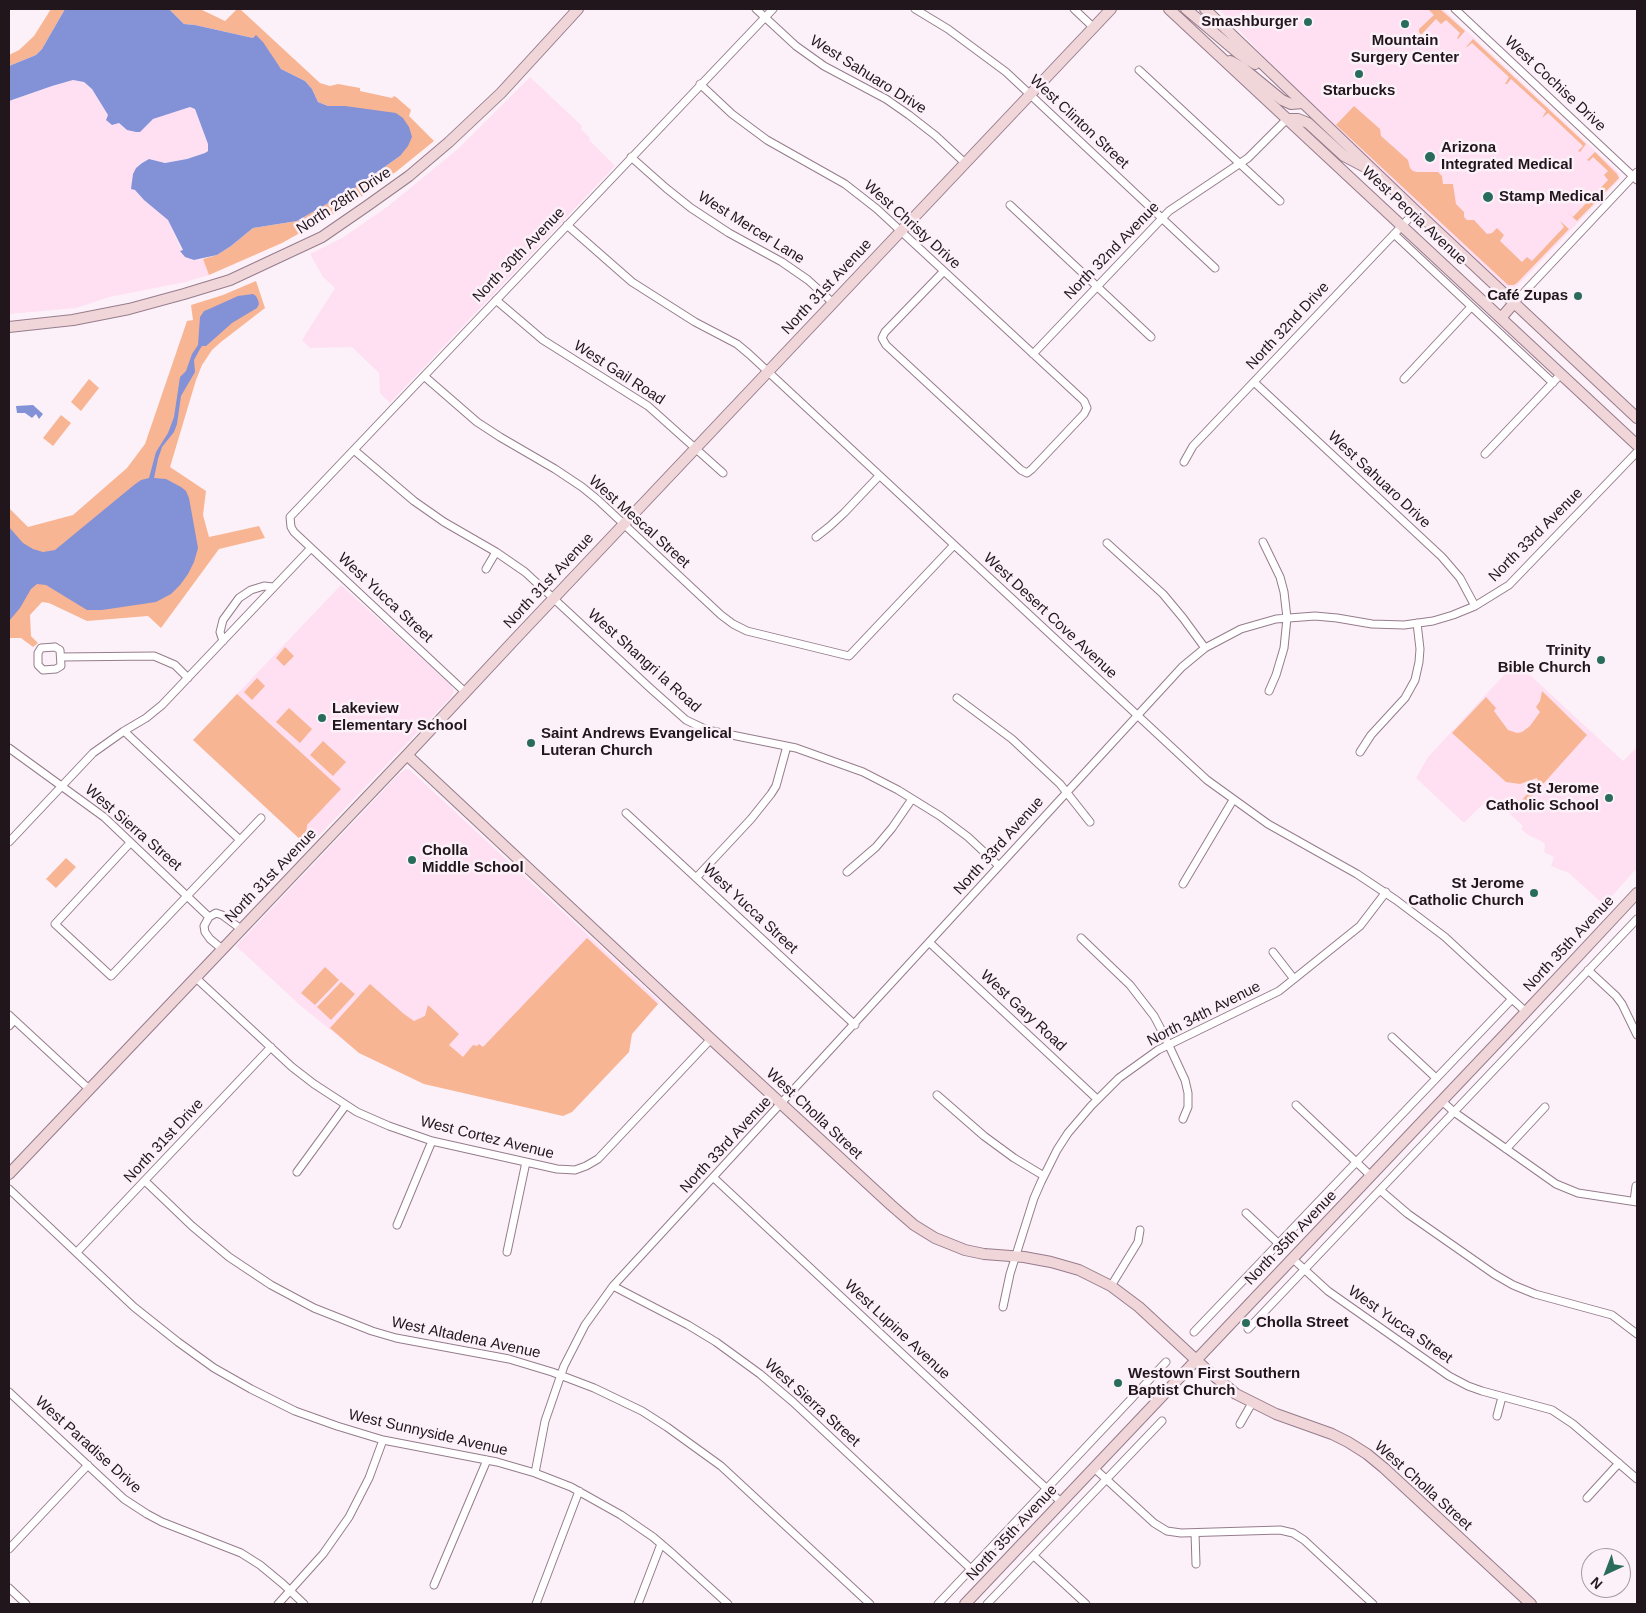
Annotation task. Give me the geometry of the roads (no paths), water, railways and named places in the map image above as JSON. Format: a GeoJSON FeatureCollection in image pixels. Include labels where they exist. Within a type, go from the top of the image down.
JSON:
{"type":"FeatureCollection","features":[{"type":"Feature","properties":{"kind":"street","name":"North 28th Drive"},"geometry":{"type":"LineString","coordinates":[[9,326],[73,320],[129,309],[184,294],[230,280],[322,237],[409,176],[449,142],[501,93],[578,9]]}},
{"type":"Feature","properties":{"kind":"street","name":"West Sahuaro Drive"},"geometry":{"type":"LineString","coordinates":[[756,9],[796,46],[824,66],[886,99],[936,136],[965,163]]}},
{"type":"Feature","properties":{"kind":"street","name":"North 30th Avenue"},"geometry":{"type":"LineString","coordinates":[[290,522],[293,513],[773,9]]}},
{"type":"Feature","properties":{"kind":"street","name":"West Clinton Street"},"geometry":{"type":"LineString","coordinates":[[915,9],[948,28],[1006,72],[1215,268]]}},
{"type":"Feature","properties":{"kind":"street"},"geometry":{"type":"LineString","coordinates":[[1074,9],[1093,27]]}},
{"type":"Feature","properties":{"kind":"street","name":"North 31st Avenue"},"geometry":{"type":"LineString","coordinates":[[9,1174],[1111,9]]}},
{"type":"Feature","properties":{"kind":"street"},"geometry":{"type":"LineString","coordinates":[[1186,9],[1238,53],[1270,71]]}},
{"type":"Feature","properties":{"kind":"street","name":"West Peoria Avenue"},"geometry":{"type":"LineString","coordinates":[[1204,9],[1374,172],[1637,418]]}},
{"type":"Feature","properties":{"kind":"street","name":"West Cochise Drive"},"geometry":{"type":"LineString","coordinates":[[1454,9],[1636,176]]}},
{"type":"Feature","properties":{"kind":"street","name":"West Peoria Avenue"},"geometry":{"type":"LineString","coordinates":[[1172,11],[1637,446]]}},
{"type":"Feature","properties":{"kind":"street"},"geometry":{"type":"LineString","coordinates":[[1222,58],[1244,68],[1282,100],[1291,104],[1303,103]]}},
{"type":"Feature","properties":{"kind":"street"},"geometry":{"type":"LineString","coordinates":[[1139,70],[1280,201]]}},
{"type":"Feature","properties":{"kind":"street","name":"West Christy Drive"},"geometry":{"type":"LineString","coordinates":[[700,84],[749,127],[784,150],[845,184],[877,209],[944,271],[1032,354],[1084,401],[1087,408],[1084,414],[1026,473],[886,345],[882,338],[885,332],[944,271]]}},
{"type":"Feature","properties":{"kind":"street"},"geometry":{"type":"LineString","coordinates":[[1287,119],[1298,119],[1308,123],[1344,156],[1374,172]]}},
{"type":"Feature","properties":{"kind":"street","name":"North 32nd Avenue"},"geometry":{"type":"LineString","coordinates":[[1032,354],[1161,218],[1186,199],[1240,164],[1261,147],[1287,119]]}},
{"type":"Feature","properties":{"kind":"street","name":"West Mercer Lane"},"geometry":{"type":"LineString","coordinates":[[632,157],[666,188],[692,208],[729,233],[782,262],[808,280],[833,303]]}},
{"type":"Feature","properties":{"kind":"street"},"geometry":{"type":"LineString","coordinates":[[1501,318],[1636,176]]}},
{"type":"Feature","properties":{"kind":"street"},"geometry":{"type":"LineString","coordinates":[[1010,205],[1151,337]]}},
{"type":"Feature","properties":{"kind":"street","name":"North 32nd Drive"},"geometry":{"type":"LineString","coordinates":[[1184,462],[1193,446],[1416,211]]}},
{"type":"Feature","properties":{"kind":"street","name":"West Desert Cove Avenue"},"geometry":{"type":"LineString","coordinates":[[567,225],[632,282],[695,322],[736,344],[1188,763],[1234,800],[1289,838],[1357,874],[1386,892],[1445,938],[1526,1012]]}},
{"type":"Feature","properties":{"kind":"street","name":"West Peoria Avenue"},"geometry":{"type":"LineString","coordinates":[[1394,234],[1553,383]]}},
{"type":"Feature","properties":{"kind":"street","name":"West Gail Road"},"geometry":{"type":"LineString","coordinates":[[496,300],[543,340],[648,406],[723,473]]}},
{"type":"Feature","properties":{"kind":"street"},"geometry":{"type":"LineString","coordinates":[[1404,379],[1471,307]]}},
{"type":"Feature","properties":{"kind":"street"},"geometry":{"type":"LineString","coordinates":[[1485,454],[1561,374]]}},
{"type":"Feature","properties":{"kind":"street","name":"West Mescal Street"},"geometry":{"type":"LineString","coordinates":[[424,376],[477,422],[582,487],[721,616],[747,631],[850,656],[954,545]]}},
{"type":"Feature","properties":{"kind":"street","name":"West Sahuaro Drive"},"geometry":{"type":"LineString","coordinates":[[1254,382],[1442,556],[1460,578],[1475,606]]}},
{"type":"Feature","properties":{"kind":"street","name":"West Shangri la Road"},"geometry":{"type":"LineString","coordinates":[[354,450],[414,501],[444,522],[496,552],[525,572],[686,720],[707,730],[787,746],[863,772],[940,816],[999,866]]}},
{"type":"Feature","properties":{"kind":"street","name":"North 33rd Avenue"},"geometry":{"type":"LineString","coordinates":[[535,1473],[545,1421],[560,1375],[585,1326],[614,1286],[1182,668],[1205,648],[1242,629],[1276,619],[1315,616],[1388,625],[1417,623],[1453,615],[1475,606],[1509,585],[1637,452]]}},
{"type":"Feature","properties":{"kind":"street"},"geometry":{"type":"LineString","coordinates":[[816,537],[844,513],[879,476]]}},
{"type":"Feature","properties":{"kind":"street","name":"West Yucca Street"},"geometry":{"type":"LineString","coordinates":[[290,522],[294,532],[310,548],[465,692]]}},
{"type":"Feature","properties":{"kind":"street"},"geometry":{"type":"LineString","coordinates":[[1263,542],[1280,577],[1287,618],[1284,648],[1269,691]]}},
{"type":"Feature","properties":{"kind":"street"},"geometry":{"type":"LineString","coordinates":[[1107,543],[1163,594],[1184,618],[1205,648]]}},
{"type":"Feature","properties":{"kind":"street"},"geometry":{"type":"LineString","coordinates":[[9,842],[93,753],[155,712],[310,548]]}},
{"type":"Feature","properties":{"kind":"street"},"geometry":{"type":"LineString","coordinates":[[486,569],[496,552]]}},
{"type":"Feature","properties":{"kind":"street"},"geometry":{"type":"LineString","coordinates":[[223,641],[220,632],[223,620],[239,598],[251,590],[264,586],[273,587]]}},
{"type":"Feature","properties":{"kind":"street"},"geometry":{"type":"LineString","coordinates":[[1360,752],[1371,735],[1404,698],[1415,680],[1420,649],[1417,623]]}},
{"type":"Feature","properties":{"kind":"street"},"geometry":{"type":"LineString","coordinates":[[61,657],[154,656],[165,659],[175,665],[188,678]]}},
{"type":"Feature","properties":{"kind":"street"},"geometry":{"type":"LineString","coordinates":[[957,698],[1012,739],[1067,792],[1090,822]]}},
{"type":"Feature","properties":{"kind":"street"},"geometry":{"type":"LineString","coordinates":[[124,731],[240,840]]}},
{"type":"Feature","properties":{"kind":"street"},"geometry":{"type":"LineString","coordinates":[[696,878],[752,819],[771,794],[776,786],[787,746]]}},
{"type":"Feature","properties":{"kind":"street","name":"West Sierra Street"},"geometry":{"type":"LineString","coordinates":[[9,748],[104,817],[209,917]]}},
{"type":"Feature","properties":{"kind":"street","name":"West Cholla Street"},"geometry":{"type":"LineString","coordinates":[[407,755],[711,1039],[914,1225],[936,1238],[965,1250],[1068,1266],[1087,1273],[1111,1286],[1139,1307],[1226,1386],[1252,1403],[1276,1414],[1332,1434],[1367,1454],[1531,1604]]}},
{"type":"Feature","properties":{"kind":"street"},"geometry":{"type":"LineString","coordinates":[[847,872],[876,847],[912,799]]}},
{"type":"Feature","properties":{"kind":"street"},"geometry":{"type":"LineString","coordinates":[[1183,884],[1234,800]]}},
{"type":"Feature","properties":{"kind":"street","name":"West Yucca Street"},"geometry":{"type":"LineString","coordinates":[[626,813],[855,1025]]}},
{"type":"Feature","properties":{"kind":"street"},"geometry":{"type":"LineString","coordinates":[[130,843],[56,924],[111,976],[261,818]]}},
{"type":"Feature","properties":{"kind":"street","name":"North 34th Avenue"},"geometry":{"type":"LineString","coordinates":[[1002,1307],[1034,1198],[1044,1176],[1068,1133],[1097,1099],[1119,1078],[1158,1050],[1269,996],[1294,979],[1360,926],[1386,892]]}},
{"type":"Feature","properties":{"kind":"street","name":"North 35th Avenue"},"geometry":{"type":"LineString","coordinates":[[965,1604],[1637,893]]}},
{"type":"Feature","properties":{"kind":"street"},"geometry":{"type":"LineString","coordinates":[[222,950],[205,932],[204,926],[209,917],[216,913],[222,914],[241,929]]}},
{"type":"Feature","properties":{"kind":"street","name":"North 35th Avenue"},"geometry":{"type":"LineString","coordinates":[[1248,1329],[1637,919]]}},
{"type":"Feature","properties":{"kind":"street"},"geometry":{"type":"LineString","coordinates":[[1081,938],[1135,991],[1154,1016],[1185,1080],[1188,1093],[1188,1107],[1183,1119]]}},
{"type":"Feature","properties":{"kind":"street","name":"West Gary Road"},"geometry":{"type":"LineString","coordinates":[[930,943],[1097,1099]]}},
{"type":"Feature","properties":{"kind":"street"},"geometry":{"type":"LineString","coordinates":[[1273,952],[1294,979]]}},
{"type":"Feature","properties":{"kind":"street"},"geometry":{"type":"LineString","coordinates":[[1588,970],[1616,996],[1637,1035]]}},
{"type":"Feature","properties":{"kind":"street","name":"West Cortez Avenue"},"geometry":{"type":"LineString","coordinates":[[196,978],[271,1048],[314,1084],[358,1112],[389,1126],[432,1141],[558,1169],[575,1170],[598,1159],[711,1039]]}},
{"type":"Feature","properties":{"kind":"street","name":"North 35th Avenue"},"geometry":{"type":"LineString","coordinates":[[1194,1332],[1512,999]]}},
{"type":"Feature","properties":{"kind":"street"},"geometry":{"type":"LineString","coordinates":[[9,1026],[12,1018],[89,1089]]}},
{"type":"Feature","properties":{"kind":"street"},"geometry":{"type":"LineString","coordinates":[[1392,1037],[1436,1078]]}},
{"type":"Feature","properties":{"kind":"street","name":"North 31st Drive"},"geometry":{"type":"LineString","coordinates":[[77,1252],[271,1048]]}},
{"type":"Feature","properties":{"kind":"street"},"geometry":{"type":"LineString","coordinates":[[937,1096],[984,1136],[1014,1158],[1044,1176]]}},
{"type":"Feature","properties":{"kind":"street"},"geometry":{"type":"LineString","coordinates":[[1442,1101],[1454,1112],[1556,1184],[1578,1193],[1636,1201],[1636,1186]]}},
{"type":"Feature","properties":{"kind":"street"},"geometry":{"type":"LineString","coordinates":[[297,1172],[346,1105]]}},
{"type":"Feature","properties":{"kind":"street"},"geometry":{"type":"LineString","coordinates":[[1296,1105],[1371,1176]]}},
{"type":"Feature","properties":{"kind":"street"},"geometry":{"type":"LineString","coordinates":[[1506,1149],[1546,1107]]}},
{"type":"Feature","properties":{"kind":"street"},"geometry":{"type":"LineString","coordinates":[[397,1225],[432,1141]]}},
{"type":"Feature","properties":{"kind":"street"},"geometry":{"type":"LineString","coordinates":[[507,1252],[526,1162]]}},
{"type":"Feature","properties":{"kind":"street","name":"West Lupine Avenue"},"geometry":{"type":"LineString","coordinates":[[714,1178],[1062,1502]]}},
{"type":"Feature","properties":{"kind":"street","name":"West Altadena Avenue"},"geometry":{"type":"LineString","coordinates":[[145,1181],[192,1226],[229,1256],[271,1285],[314,1308],[372,1331],[396,1338],[509,1359],[560,1375],[621,1400],[667,1426],[721,1466],[870,1604]]}},
{"type":"Feature","properties":{"kind":"street","name":"West Sunnyside Avenue"},"geometry":{"type":"LineString","coordinates":[[9,1189],[134,1307],[214,1368],[296,1411],[337,1426],[383,1440],[488,1460],[535,1473],[580,1491],[626,1518],[662,1544],[728,1604]]}},
{"type":"Feature","properties":{"kind":"street"},"geometry":{"type":"LineString","coordinates":[[1380,1190],[1408,1214],[1494,1274],[1513,1285],[1535,1294],[1612,1315],[1637,1334]]}},
{"type":"Feature","properties":{"kind":"street"},"geometry":{"type":"LineString","coordinates":[[1246,1213],[1279,1244]]}},
{"type":"Feature","properties":{"kind":"street"},"geometry":{"type":"LineString","coordinates":[[1111,1286],[1138,1242],[1140,1230]]}},
{"type":"Feature","properties":{"kind":"street","name":"West Yucca Street"},"geometry":{"type":"LineString","coordinates":[[1292,1259],[1328,1291],[1449,1376],[1468,1386],[1552,1410],[1573,1424],[1637,1479]]}},
{"type":"Feature","properties":{"kind":"street","name":"West Sierra Street"},"geometry":{"type":"LineString","coordinates":[[614,1286],[688,1325],[724,1347],[760,1374],[793,1402],[971,1569]]}},
{"type":"Feature","properties":{"kind":"street","name":"North 35th Avenue"},"geometry":{"type":"LineString","coordinates":[[938,1604],[1166,1362]]}},
{"type":"Feature","properties":{"kind":"street","name":"West Paradise Drive"},"geometry":{"type":"LineString","coordinates":[[9,1392],[124,1498],[147,1514],[242,1553],[260,1565],[304,1604]]}},
{"type":"Feature","properties":{"kind":"street"},"geometry":{"type":"LineString","coordinates":[[1497,1416],[1502,1397]]}},
{"type":"Feature","properties":{"kind":"street"},"geometry":{"type":"LineString","coordinates":[[1240,1424],[1252,1403]]}},
{"type":"Feature","properties":{"kind":"street","name":"North 35th Avenue"},"geometry":{"type":"LineString","coordinates":[[988,1604],[1162,1421]]}},
{"type":"Feature","properties":{"kind":"street"},"geometry":{"type":"LineString","coordinates":[[278,1604],[323,1554],[349,1517],[369,1478],[383,1440]]}},
{"type":"Feature","properties":{"kind":"street"},"geometry":{"type":"LineString","coordinates":[[434,1585],[488,1460]]}},
{"type":"Feature","properties":{"kind":"street"},"geometry":{"type":"LineString","coordinates":[[1587,1498],[1619,1464]]}},
{"type":"Feature","properties":{"kind":"street"},"geometry":{"type":"LineString","coordinates":[[9,1549],[88,1465]]}},
{"type":"Feature","properties":{"kind":"street"},"geometry":{"type":"LineString","coordinates":[[1094,1468],[1160,1528],[1174,1533],[1280,1530],[1293,1533],[1304,1540],[1373,1604]]}},
{"type":"Feature","properties":{"kind":"street"},"geometry":{"type":"LineString","coordinates":[[536,1604],[580,1491]]}},
{"type":"Feature","properties":{"kind":"street"},"geometry":{"type":"LineString","coordinates":[[1195,1533],[1196,1564]]}},
{"type":"Feature","properties":{"kind":"street"},"geometry":{"type":"LineString","coordinates":[[638,1604],[662,1544]]}},
{"type":"Feature","properties":{"kind":"street"},"geometry":{"type":"LineString","coordinates":[[1034,1556],[1086,1604]]}},
{"type":"Feature","properties":{"kind":"street"},"geometry":{"type":"LineString","coordinates":[[9,1588],[26,1604]]}},
{"type":"Feature","properties":{"kind":"water"},"geometry":{"type":"Polygon","coordinates":[[[65,9],[169,9],[184,24],[253,38],[256,35],[281,69],[305,81],[312,89],[318,102],[328,106],[345,106],[396,113],[403,118],[409,127],[412,137],[400,156],[356,187],[297,221],[253,228],[217,255],[194,260],[185,257],[180,251],[183,250],[168,220],[135,190],[131,189],[133,174],[136,168],[149,159],[165,163],[187,159],[208,151],[208,144],[195,109],[190,107],[153,119],[140,132],[136,132],[127,130],[119,123],[112,125],[106,120],[108,115],[92,89],[84,82],[73,80],[9,101],[9,66],[36,55],[42,49],[65,9]]]}},
{"type":"Feature","properties":{"kind":"water"},"geometry":{"type":"Polygon","coordinates":[[[253,294],[258,300],[257,308],[232,323],[200,349],[194,360],[195,372],[181,396],[174,432],[162,447],[158,459],[154,478],[166,479],[186,491],[198,548],[194,562],[180,585],[171,594],[156,602],[102,610],[87,610],[46,585],[37,584],[31,589],[20,608],[9,621],[9,527],[23,543],[33,549],[43,552],[55,550],[134,485],[141,480],[149,478],[156,452],[168,433],[174,417],[180,377],[186,371],[192,354],[198,345],[200,317],[204,311],[238,296],[253,294]]]}},
{"type":"Feature","properties":{"kind":"water"},"geometry":{"type":"Polygon","coordinates":[[[33,405],[43,414],[39,419],[36,414],[32,418],[25,413],[17,413],[16,406],[33,405]]]}},
{"type":"Feature","properties":{"kind":"place","name":"Smashburger"},"geometry":{"type":"Point","coordinates":[1308,22]}},
{"type":"Feature","properties":{"kind":"place","name":"Mountain Surgery Center"},"geometry":{"type":"Point","coordinates":[1405,24]}},
{"type":"Feature","properties":{"kind":"place","name":"Starbucks"},"geometry":{"type":"Point","coordinates":[1359,74]}},
{"type":"Feature","properties":{"kind":"place","name":"Arizona Integrated Medical"},"geometry":{"type":"Point","coordinates":[1430,157]}},
{"type":"Feature","properties":{"kind":"place","name":"Stamp Medical"},"geometry":{"type":"Point","coordinates":[1488,197]}},
{"type":"Feature","properties":{"kind":"place","name":"Café Zupas"},"geometry":{"type":"Point","coordinates":[1578,296]}},
{"type":"Feature","properties":{"kind":"place","name":"Trinity Bible Church"},"geometry":{"type":"Point","coordinates":[1601,660]}},
{"type":"Feature","properties":{"kind":"place","name":"Lakeview Elementary School"},"geometry":{"type":"Point","coordinates":[322,718]}},
{"type":"Feature","properties":{"kind":"place","name":"Saint Andrews Evangelical Luteran Church"},"geometry":{"type":"Point","coordinates":[531,743]}},
{"type":"Feature","properties":{"kind":"place","name":"St Jerome Catholic School"},"geometry":{"type":"Point","coordinates":[1609,798]}},
{"type":"Feature","properties":{"kind":"place","name":"Cholla Middle School"},"geometry":{"type":"Point","coordinates":[412,860]}},
{"type":"Feature","properties":{"kind":"place","name":"St Jerome Catholic Church"},"geometry":{"type":"Point","coordinates":[1534,893]}},
{"type":"Feature","properties":{"kind":"place","name":"Cholla Street"},"geometry":{"type":"Point","coordinates":[1246,1323]}},
{"type":"Feature","properties":{"kind":"place","name":"Westown First Southern Baptist Church"},"geometry":{"type":"Point","coordinates":[1118,1383]}}]}
